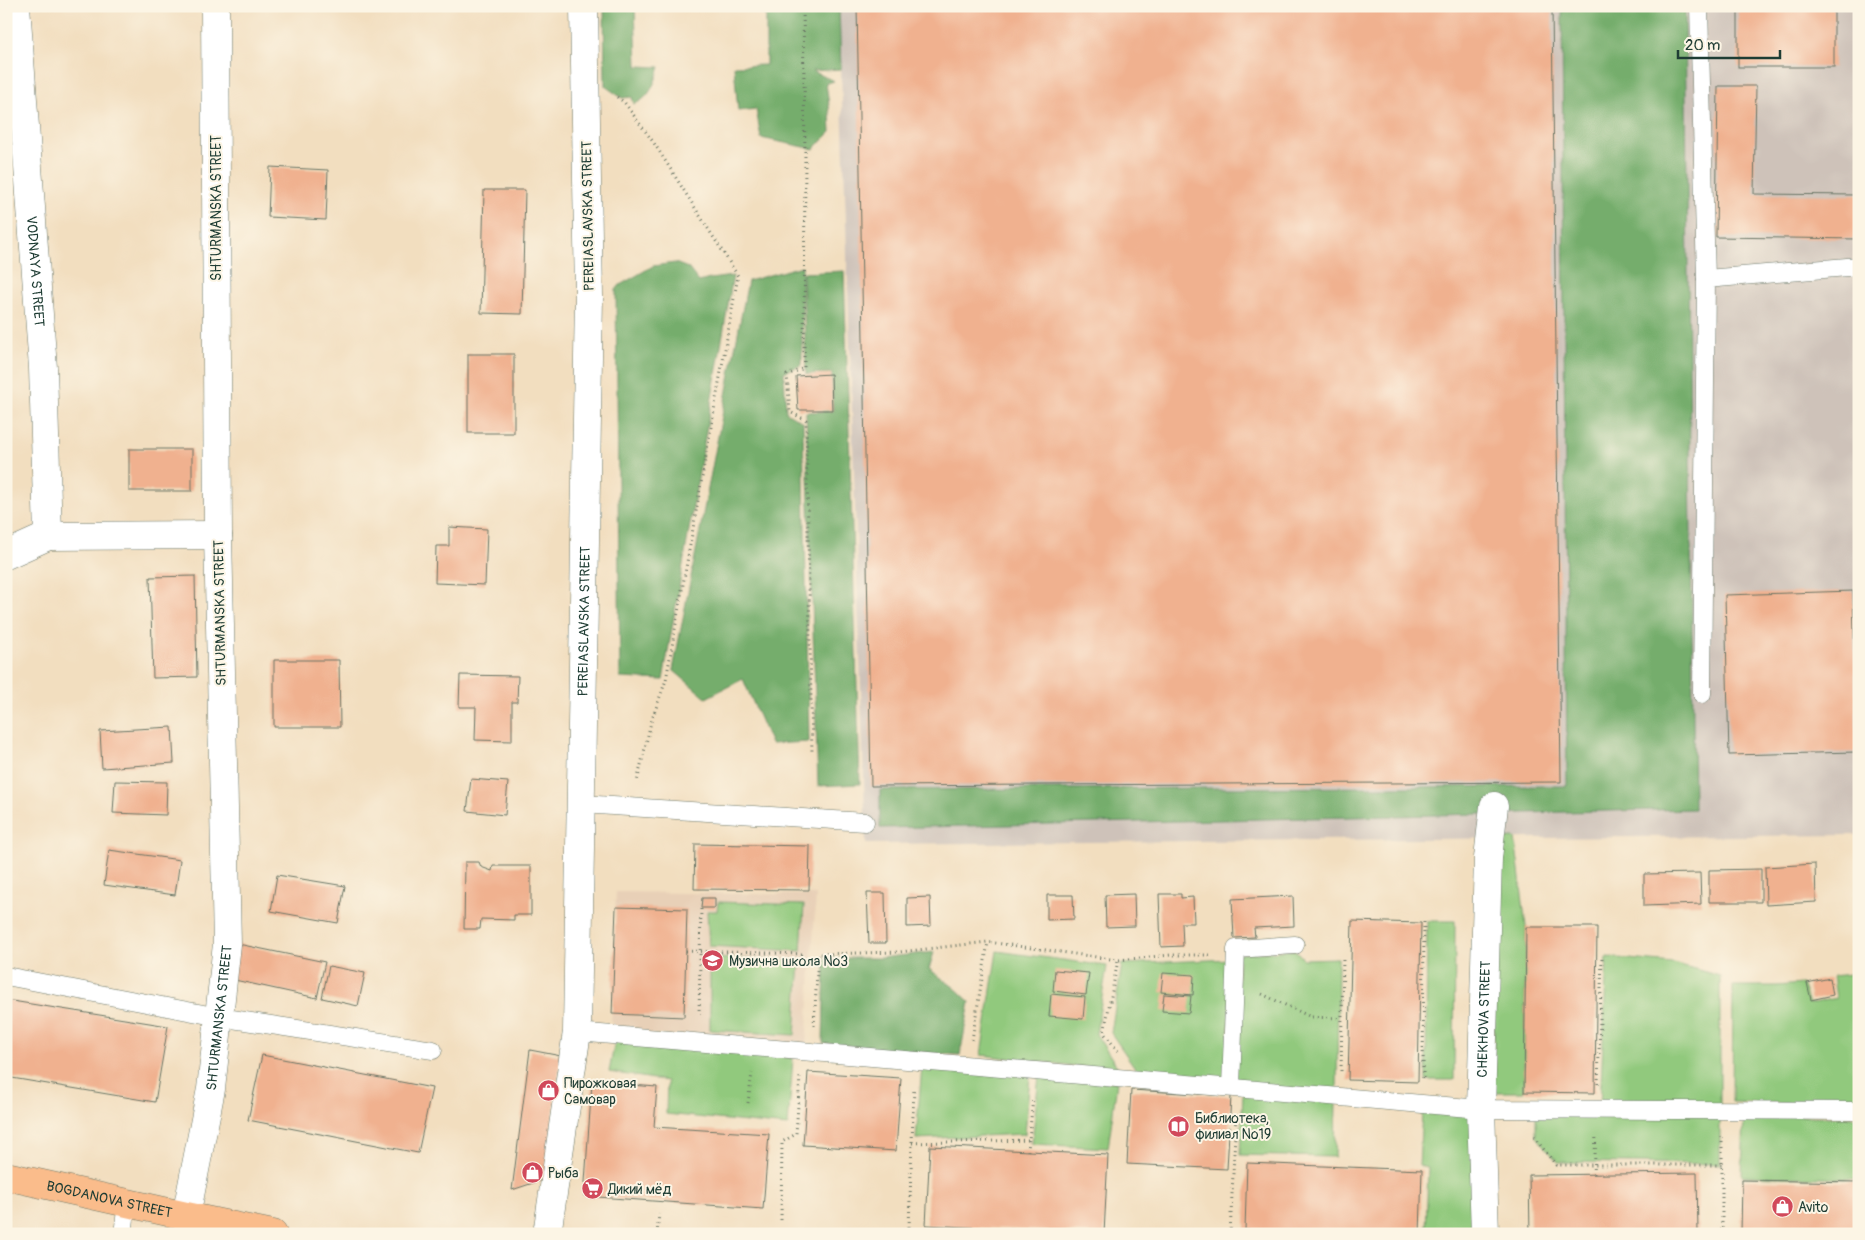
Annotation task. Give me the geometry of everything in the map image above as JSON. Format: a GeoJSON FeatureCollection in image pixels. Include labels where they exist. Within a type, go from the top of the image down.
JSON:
{"type":"FeatureCollection","features":[{"type":"Feature","properties":{"kind":"main road","name":"BOGDANOVA STREET"},"geometry":{"type":"LineString","coordinates":[[6,1176],[273,1234]]}},
{"type":"Feature","properties":{"kind":"street","name":"VODNAYA STREET"},"geometry":{"type":"LineString","coordinates":[[16,6],[43,368],[48,536]]}},
{"type":"Feature","properties":{"kind":"street","name":"SHTURMANSKA STREET"},"geometry":{"type":"LineString","coordinates":[[186,1216],[212,1088],[227,944],[218,535],[215,6]]}},
{"type":"Feature","properties":{"kind":"street","name":"PEREIASLAVSKA STREET"},"geometry":{"type":"LineString","coordinates":[[547,1234],[577,1032],[589,296],[584,6]]}},
{"type":"Feature","properties":{"kind":"street"},"geometry":{"type":"LineString","coordinates":[[6,555],[48,536],[218,535]]}},
{"type":"Feature","properties":{"kind":"street","name":"CHEKHOVA STREET"},"geometry":{"type":"LineString","coordinates":[[1484,1234],[1481,1109],[1488,858],[1494,806]]}},
{"type":"Feature","properties":{"kind":"lane"},"geometry":{"type":"LineString","coordinates":[[1699,6],[1706,279],[1702,694]]}},
{"type":"Feature","properties":{"kind":"lane"},"geometry":{"type":"LineString","coordinates":[[1706,279],[1859,266]]}},
{"type":"Feature","properties":{"kind":"lane"},"geometry":{"type":"LineString","coordinates":[[581,804],[865,822]]}},
{"type":"Feature","properties":{"kind":"lane"},"geometry":{"type":"LineString","coordinates":[[1234,1088],[1236,949],[1296,945]]}},
{"type":"Feature","properties":{"kind":"lane"},"geometry":{"type":"LineString","coordinates":[[6,976],[219,1017],[433,1050]]}},
{"type":"Feature","properties":{"kind":"lane"},"geometry":{"type":"LineString","coordinates":[[577,1032],[1481,1109],[1859,1111]]}},
{"type":"Feature","properties":{"kind":"lane"},"geometry":{"type":"LineString","coordinates":[[123,1234],[127,1203]]}},
{"type":"Feature","properties":{"kind":"path"},"geometry":{"type":"LineString","coordinates":[[803,6],[805,153],[804,368],[787,375],[790,412],[806,420],[812,754]]}},
{"type":"Feature","properties":{"kind":"path"},"geometry":{"type":"LineString","coordinates":[[610,93],[624,102],[654,143],[738,276],[666,680],[651,722],[637,784]]}},
{"type":"Feature","properties":{"kind":"path"},"geometry":{"type":"LineString","coordinates":[[699,1019],[701,908]]}},
{"type":"Feature","properties":{"kind":"path"},"geometry":{"type":"LineString","coordinates":[[1423,1103],[1424,921]]}},
{"type":"Feature","properties":{"kind":"path"},"geometry":{"type":"LineString","coordinates":[[966,1065],[988,942]]}},
{"type":"Feature","properties":{"kind":"path"},"geometry":{"type":"LineString","coordinates":[[781,1220],[782,1142],[796,1134],[818,954],[899,952],[988,942],[1118,960],[1171,955],[1236,955]]}},
{"type":"Feature","properties":{"kind":"path"},"geometry":{"type":"LineString","coordinates":[[686,951],[804,954]]}},
{"type":"Feature","properties":{"kind":"path"},"geometry":{"type":"LineString","coordinates":[[1594,1174],[1602,957]]}},
{"type":"Feature","properties":{"kind":"path"},"geometry":{"type":"LineString","coordinates":[[1340,1097],[1343,958]]}},
{"type":"Feature","properties":{"kind":"path"},"geometry":{"type":"LineString","coordinates":[[1118,960],[1104,1033],[1138,1080]]}},
{"type":"Feature","properties":{"kind":"path"},"geometry":{"type":"LineString","coordinates":[[1234,989],[1257,991],[1311,1017],[1338,1018]]}},
{"type":"Feature","properties":{"kind":"path"},"geometry":{"type":"LineString","coordinates":[[909,1227],[915,1061]]}},
{"type":"Feature","properties":{"kind":"path"},"geometry":{"type":"LineString","coordinates":[[1028,1151],[1036,1071]]}},
{"type":"Feature","properties":{"kind":"path"},"geometry":{"type":"LineString","coordinates":[[1230,1234],[1234,1088]]}},
{"type":"Feature","properties":{"kind":"path"},"geometry":{"type":"LineString","coordinates":[[1534,1109],[1534,1137],[1556,1165],[1722,1166]]}},
{"type":"Feature","properties":{"kind":"path"},"geometry":{"type":"LineString","coordinates":[[1722,1110],[1722,1234]]}},
{"type":"Feature","properties":{"kind":"path"},"geometry":{"type":"LineString","coordinates":[[912,1143],[1030,1138]]}},
{"type":"Feature","properties":{"kind":"path"},"geometry":{"type":"LineString","coordinates":[[657,1234],[659,1214]]}},
{"type":"Feature","properties":{"kind":"shaded area"},"geometry":{"type":"Polygon","coordinates":[[[839,6],[1859,6],[1859,835],[866,844],[839,6]]]}},
{"type":"Feature","properties":{"kind":"shaded area","name":"Музична школа №3"},"geometry":{"type":"Polygon","coordinates":[[[616,892],[816,895],[806,1047],[611,1031],[616,892]]]}},
{"type":"Feature","properties":{"kind":"green space"},"geometry":{"type":"Polygon","coordinates":[[[604,6],[635,6],[637,66],[660,67],[654,84],[640,102],[634,104],[632,97],[622,98],[605,86],[604,6]]]}},
{"type":"Feature","properties":{"kind":"green space"},"geometry":{"type":"Polygon","coordinates":[[[766,6],[839,6],[841,69],[812,71],[834,81],[826,83],[831,132],[814,149],[761,138],[756,109],[738,111],[734,66],[766,65],[766,6]]]}},
{"type":"Feature","properties":{"kind":"green space"},"geometry":{"type":"Polygon","coordinates":[[[1562,6],[1685,6],[1694,809],[880,828],[880,790],[1567,786],[1562,6]]]}},
{"type":"Feature","properties":{"kind":"green space"},"geometry":{"type":"Polygon","coordinates":[[[675,263],[688,268],[699,282],[733,276],[663,680],[620,678],[616,290],[620,285],[653,266],[675,263]]]}},
{"type":"Feature","properties":{"kind":"green space"},"geometry":{"type":"Polygon","coordinates":[[[802,266],[802,365],[784,372],[786,412],[803,422],[809,742],[771,744],[743,679],[706,698],[673,670],[748,281],[802,266]]]}},
{"type":"Feature","properties":{"kind":"green space"},"geometry":{"type":"Polygon","coordinates":[[[844,271],[860,784],[818,786],[806,412],[833,411],[832,373],[806,374],[803,273],[844,271]]]}},
{"type":"Feature","properties":{"kind":"green space"},"geometry":{"type":"Polygon","coordinates":[[[1515,838],[1526,927],[1524,1092],[1493,1092],[1497,839],[1515,838]]]}},
{"type":"Feature","properties":{"kind":"green space"},"geometry":{"type":"Polygon","coordinates":[[[718,902],[804,905],[801,951],[709,946],[707,911],[717,911],[718,902]]]}},
{"type":"Feature","properties":{"kind":"green space"},"geometry":{"type":"Polygon","coordinates":[[[1427,921],[1455,921],[1454,1080],[1426,1080],[1427,921]]]}},
{"type":"Feature","properties":{"kind":"green space"},"geometry":{"type":"Polygon","coordinates":[[[1295,950],[1304,959],[1338,958],[1337,1094],[1234,1085],[1239,954],[1295,950]]]}},
{"type":"Feature","properties":{"kind":"green space"},"geometry":{"type":"Polygon","coordinates":[[[997,951],[1107,966],[1096,1034],[1120,1071],[981,1055],[997,951]]]}},
{"type":"Feature","properties":{"kind":"green space"},"geometry":{"type":"Polygon","coordinates":[[[934,952],[929,969],[955,988],[970,1002],[960,1055],[897,1051],[823,1043],[825,958],[880,958],[934,952]]]}},
{"type":"Feature","properties":{"kind":"green space"},"geometry":{"type":"Polygon","coordinates":[[[1607,957],[1673,963],[1720,976],[1720,1106],[1600,1106],[1607,957]]]}},
{"type":"Feature","properties":{"kind":"green space"},"geometry":{"type":"Polygon","coordinates":[[[710,958],[800,961],[795,1035],[710,1030],[710,958]]]}},
{"type":"Feature","properties":{"kind":"green space"},"geometry":{"type":"Polygon","coordinates":[[[1231,959],[1227,1082],[1140,1075],[1111,1033],[1122,964],[1231,959]]]}},
{"type":"Feature","properties":{"kind":"green space"},"geometry":{"type":"Polygon","coordinates":[[[1859,973],[1859,1105],[1732,1102],[1733,986],[1802,984],[1809,1004],[1836,998],[1833,976],[1859,973]]]}},
{"type":"Feature","properties":{"kind":"green space"},"geometry":{"type":"Polygon","coordinates":[[[615,1041],[793,1058],[788,1126],[666,1114],[667,1081],[609,1072],[615,1041]]]}},
{"type":"Feature","properties":{"kind":"green space"},"geometry":{"type":"Polygon","coordinates":[[[922,1066],[1030,1075],[1025,1134],[916,1139],[922,1066]]]}},
{"type":"Feature","properties":{"kind":"green space"},"geometry":{"type":"Polygon","coordinates":[[[1039,1075],[1117,1082],[1108,1148],[1032,1144],[1039,1075]]]}},
{"type":"Feature","properties":{"kind":"green space"},"geometry":{"type":"Polygon","coordinates":[[[1243,1093],[1336,1100],[1335,1157],[1240,1155],[1243,1093]]]}},
{"type":"Feature","properties":{"kind":"green space"},"geometry":{"type":"Polygon","coordinates":[[[1422,1111],[1473,1114],[1477,1234],[1426,1234],[1428,1167],[1419,1166],[1422,1111]]]}},
{"type":"Feature","properties":{"kind":"green space"},"geometry":{"type":"Polygon","coordinates":[[[1536,1111],[1720,1111],[1720,1164],[1558,1162],[1536,1137],[1536,1111]]]}},
{"type":"Feature","properties":{"kind":"green space"},"geometry":{"type":"Polygon","coordinates":[[[1744,1115],[1859,1117],[1859,1179],[1742,1176],[1744,1115]]]}},
{"type":"Feature","properties":{"kind":"building"},"geometry":{"type":"Polygon","coordinates":[[[857,6],[1552,6],[1561,782],[871,786],[857,6]]]}},
{"type":"Feature","properties":{"kind":"building"},"geometry":{"type":"Polygon","coordinates":[[[1738,6],[1834,6],[1834,67],[1738,67],[1738,6]]]}},
{"type":"Feature","properties":{"kind":"building"},"geometry":{"type":"Polygon","coordinates":[[[1718,86],[1756,86],[1754,194],[1859,195],[1859,239],[1716,237],[1718,86]]]}},
{"type":"Feature","properties":{"kind":"building"},"geometry":{"type":"Polygon","coordinates":[[[270,167],[328,170],[326,220],[268,217],[270,167]]]}},
{"type":"Feature","properties":{"kind":"building"},"geometry":{"type":"Polygon","coordinates":[[[484,190],[525,190],[522,314],[481,313],[484,190]]]}},
{"type":"Feature","properties":{"kind":"building"},"geometry":{"type":"Polygon","coordinates":[[[468,354],[514,354],[514,433],[468,433],[468,354]]]}},
{"type":"Feature","properties":{"kind":"building"},"geometry":{"type":"Polygon","coordinates":[[[831,374],[832,410],[798,410],[796,376],[831,374]]]}},
{"type":"Feature","properties":{"kind":"building"},"geometry":{"type":"Polygon","coordinates":[[[129,449],[192,449],[192,491],[129,491],[129,449]]]}},
{"type":"Feature","properties":{"kind":"building"},"geometry":{"type":"Polygon","coordinates":[[[449,527],[487,529],[485,585],[435,583],[436,546],[449,546],[449,527]]]}},
{"type":"Feature","properties":{"kind":"building"},"geometry":{"type":"Polygon","coordinates":[[[195,576],[197,677],[153,678],[150,577],[195,576]]]}},
{"type":"Feature","properties":{"kind":"building"},"geometry":{"type":"Polygon","coordinates":[[[1853,591],[1857,752],[1729,755],[1725,595],[1853,591]]]}},
{"type":"Feature","properties":{"kind":"building"},"geometry":{"type":"Polygon","coordinates":[[[274,660],[339,660],[340,727],[274,727],[274,660]]]}},
{"type":"Feature","properties":{"kind":"building"},"geometry":{"type":"Polygon","coordinates":[[[460,675],[518,676],[517,702],[512,702],[512,741],[475,740],[476,707],[459,707],[460,675]]]}},
{"type":"Feature","properties":{"kind":"building"},"geometry":{"type":"Polygon","coordinates":[[[172,727],[174,763],[102,768],[100,731],[172,727]]]}},
{"type":"Feature","properties":{"kind":"building"},"geometry":{"type":"Polygon","coordinates":[[[471,779],[508,782],[505,815],[467,811],[471,779]]]}},
{"type":"Feature","properties":{"kind":"building"},"geometry":{"type":"Polygon","coordinates":[[[115,781],[167,782],[166,815],[113,813],[115,781]]]}},
{"type":"Feature","properties":{"kind":"building"},"geometry":{"type":"Polygon","coordinates":[[[695,844],[810,846],[809,890],[694,889],[695,844]]]}},
{"type":"Feature","properties":{"kind":"building"},"geometry":{"type":"Polygon","coordinates":[[[109,850],[180,860],[175,895],[104,885],[109,850]]]}},
{"type":"Feature","properties":{"kind":"building"},"geometry":{"type":"Polygon","coordinates":[[[465,862],[479,862],[481,867],[492,871],[493,866],[531,866],[531,915],[514,915],[514,920],[481,919],[480,929],[464,929],[465,862]]]}},
{"type":"Feature","properties":{"kind":"building"},"geometry":{"type":"Polygon","coordinates":[[[1815,864],[1816,902],[1766,905],[1765,867],[1815,864]]]}},
{"type":"Feature","properties":{"kind":"building"},"geometry":{"type":"Polygon","coordinates":[[[1761,869],[1761,902],[1709,902],[1709,870],[1761,869]]]}},
{"type":"Feature","properties":{"kind":"building"},"geometry":{"type":"Polygon","coordinates":[[[1700,873],[1701,904],[1644,906],[1644,874],[1700,873]]]}},
{"type":"Feature","properties":{"kind":"building"},"geometry":{"type":"Polygon","coordinates":[[[277,875],[345,886],[338,923],[271,911],[277,875]]]}},
{"type":"Feature","properties":{"kind":"building"},"geometry":{"type":"Polygon","coordinates":[[[867,893],[885,893],[886,943],[869,943],[867,893]]]}},
{"type":"Feature","properties":{"kind":"building"},"geometry":{"type":"Polygon","coordinates":[[[1134,894],[1135,926],[1106,927],[1105,895],[1134,894]]]}},
{"type":"Feature","properties":{"kind":"building"},"geometry":{"type":"Polygon","coordinates":[[[1159,894],[1181,894],[1181,898],[1193,897],[1194,923],[1182,923],[1183,946],[1161,947],[1159,894]]]}},
{"type":"Feature","properties":{"kind":"building"},"geometry":{"type":"Polygon","coordinates":[[[1047,895],[1073,895],[1074,919],[1047,920],[1047,895]]]}},
{"type":"Feature","properties":{"kind":"building"},"geometry":{"type":"Polygon","coordinates":[[[1293,896],[1294,926],[1254,928],[1255,937],[1234,938],[1232,899],[1293,896]]]}},
{"type":"Feature","properties":{"kind":"building"},"geometry":{"type":"Polygon","coordinates":[[[930,897],[931,926],[907,927],[907,898],[930,897]]]}},
{"type":"Feature","properties":{"kind":"building"},"geometry":{"type":"Polygon","coordinates":[[[702,898],[715,898],[715,908],[701,908],[702,898]]]}},
{"type":"Feature","properties":{"kind":"building"},"geometry":{"type":"Polygon","coordinates":[[[616,907],[687,909],[684,1017],[612,1014],[616,907]]]}},
{"type":"Feature","properties":{"kind":"building"},"geometry":{"type":"Polygon","coordinates":[[[1352,921],[1421,923],[1418,1082],[1348,1080],[1352,921]]]}},
{"type":"Feature","properties":{"kind":"building"},"geometry":{"type":"Polygon","coordinates":[[[1526,927],[1597,927],[1595,1093],[1524,1092],[1526,927]]]}},
{"type":"Feature","properties":{"kind":"building"},"geometry":{"type":"Polygon","coordinates":[[[238,944],[325,962],[317,998],[230,979],[238,944]]]}},
{"type":"Feature","properties":{"kind":"building"},"geometry":{"type":"Polygon","coordinates":[[[329,966],[365,973],[358,1006],[322,998],[329,966]]]}},
{"type":"Feature","properties":{"kind":"building"},"geometry":{"type":"Polygon","coordinates":[[[1055,970],[1089,973],[1086,995],[1053,991],[1055,970]]]}},
{"type":"Feature","properties":{"kind":"building"},"geometry":{"type":"Polygon","coordinates":[[[1163,973],[1194,975],[1193,995],[1161,992],[1163,973]]]}},
{"type":"Feature","properties":{"kind":"building"},"geometry":{"type":"Polygon","coordinates":[[[1830,978],[1833,995],[1811,1000],[1807,983],[1830,978]]]}},
{"type":"Feature","properties":{"kind":"building"},"geometry":{"type":"Polygon","coordinates":[[[1051,994],[1085,997],[1083,1019],[1049,1016],[1051,994]]]}},
{"type":"Feature","properties":{"kind":"building"},"geometry":{"type":"Polygon","coordinates":[[[1164,994],[1191,996],[1189,1013],[1162,1011],[1164,994]]]}},
{"type":"Feature","properties":{"kind":"building"},"geometry":{"type":"Polygon","coordinates":[[[6,1000],[168,1026],[155,1102],[6,1077],[6,1000]]]}},
{"type":"Feature","properties":{"kind":"building"},"geometry":{"type":"Polygon","coordinates":[[[530,1050],[561,1056],[545,1179],[512,1190],[530,1050]]]}},
{"type":"Feature","properties":{"kind":"building"},"geometry":{"type":"Polygon","coordinates":[[[262,1055],[432,1088],[418,1153],[248,1120],[262,1055]]]}},
{"type":"Feature","properties":{"kind":"building"},"geometry":{"type":"Polygon","coordinates":[[[808,1072],[901,1078],[896,1151],[803,1145],[808,1072]]]}},
{"type":"Feature","properties":{"kind":"building"},"geometry":{"type":"Polygon","coordinates":[[[592,1082],[657,1087],[654,1127],[769,1134],[763,1209],[584,1196],[592,1082]]]}},
{"type":"Feature","properties":{"kind":"building"},"geometry":{"type":"Polygon","coordinates":[[[1131,1090],[1231,1096],[1227,1169],[1127,1164],[1131,1090]]]}},
{"type":"Feature","properties":{"kind":"building"},"geometry":{"type":"Polygon","coordinates":[[[930,1146],[1108,1155],[1104,1234],[926,1225],[930,1146]]]}},
{"type":"Feature","properties":{"kind":"building"},"geometry":{"type":"Polygon","coordinates":[[[1247,1163],[1422,1170],[1420,1234],[1350,1234],[1245,1230],[1247,1163]]]}},
{"type":"Feature","properties":{"kind":"building"},"geometry":{"type":"Polygon","coordinates":[[[1697,1173],[1698,1234],[1530,1234],[1529,1175],[1697,1173]]]}},
{"type":"Feature","properties":{"kind":"building"},"geometry":{"type":"Polygon","coordinates":[[[1742,1180],[1859,1182],[1859,1234],[1741,1234],[1742,1180]]]}},
{"type":"Feature","properties":{"kind":"place","name":"Музична школа №3"},"geometry":{"type":"Point","coordinates":[713,961]}},
{"type":"Feature","properties":{"kind":"place","name":"Пирожковая Самовар"},"geometry":{"type":"Point","coordinates":[548,1091]}},
{"type":"Feature","properties":{"kind":"place","name":"Библиотека, филиал №19"},"geometry":{"type":"Point","coordinates":[1179,1126]}},
{"type":"Feature","properties":{"kind":"place","name":"Рыба"},"geometry":{"type":"Point","coordinates":[532,1173]}},
{"type":"Feature","properties":{"kind":"place","name":"Дикий мёд"},"geometry":{"type":"Point","coordinates":[592,1189]}},
{"type":"Feature","properties":{"kind":"place","name":"Avito"},"geometry":{"type":"Point","coordinates":[1782,1207]}}]}
